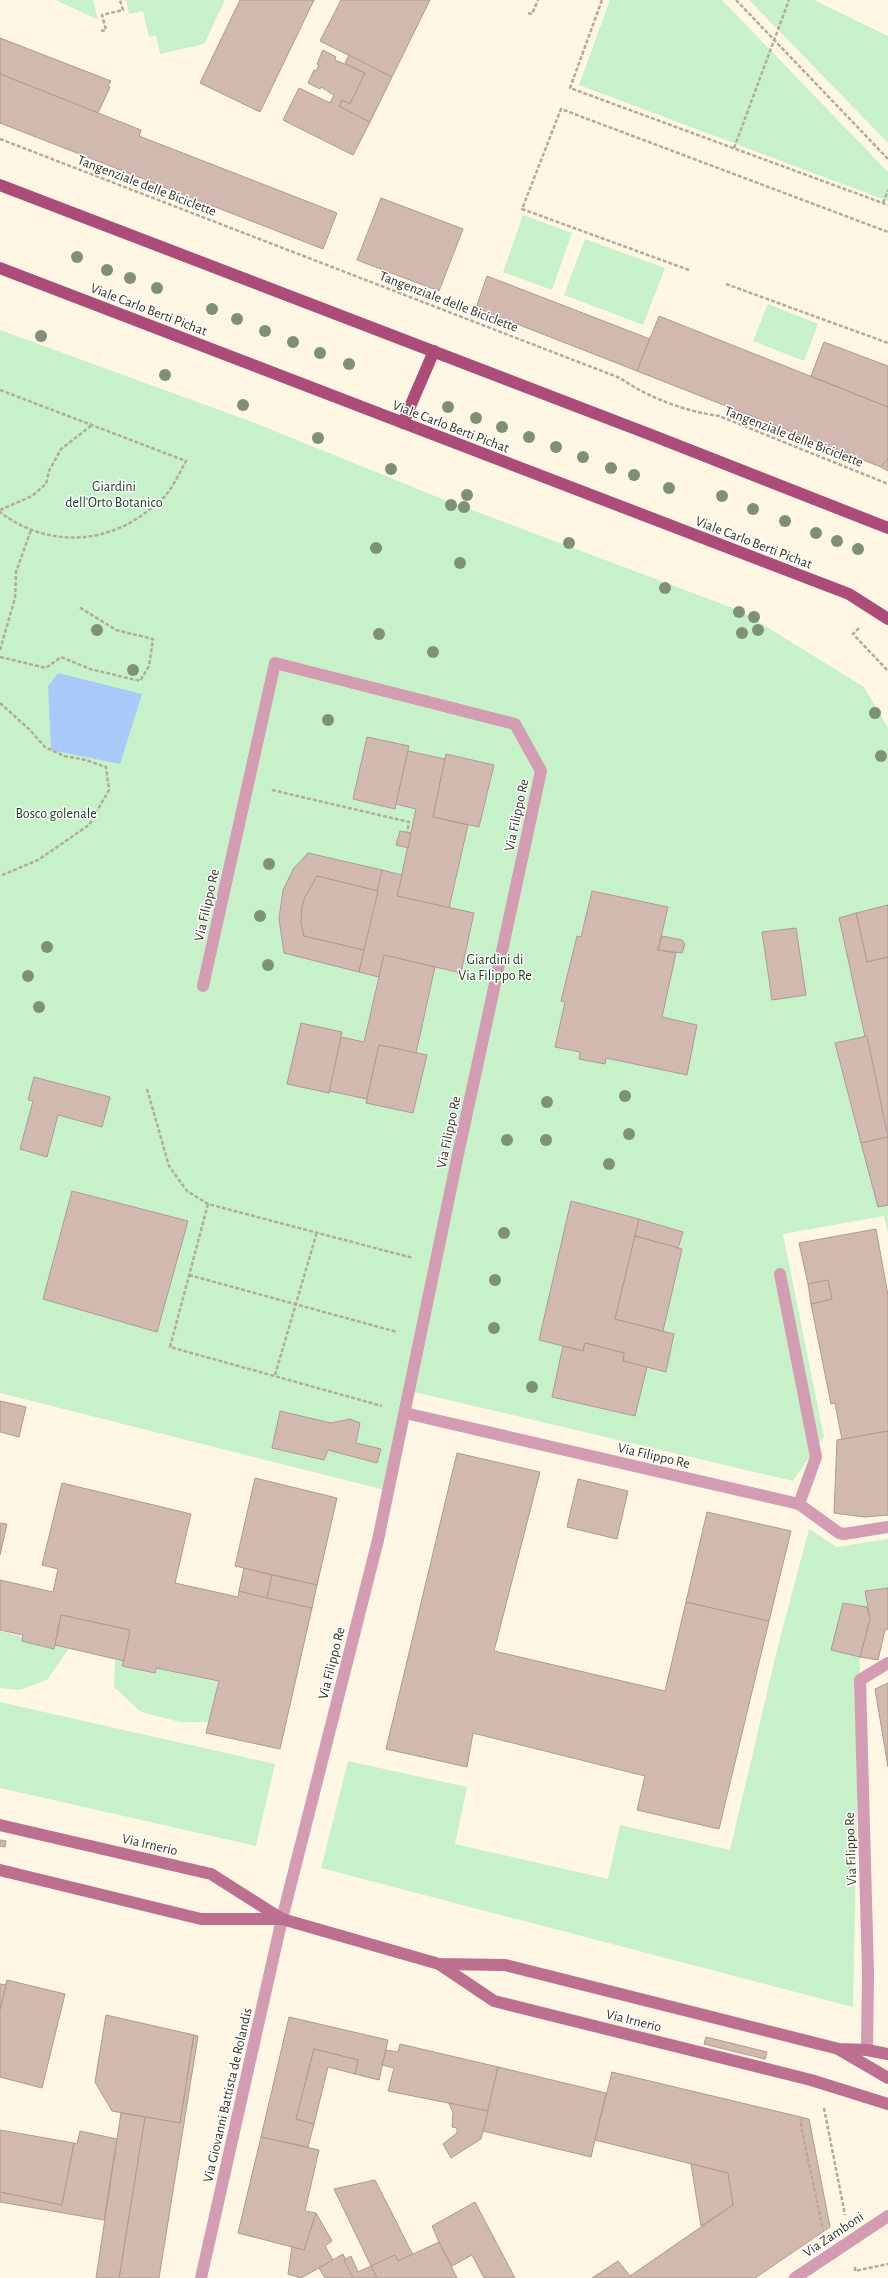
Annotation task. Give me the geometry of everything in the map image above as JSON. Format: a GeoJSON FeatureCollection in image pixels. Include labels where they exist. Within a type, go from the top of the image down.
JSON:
{"type":"FeatureCollection","features":[{"type":"Feature","properties":{"kind":"main road"},"geometry":{"type":"LineString","coordinates":[[0,185],[888,528]]}},
{"type":"Feature","properties":{"kind":"main road","name":"Viale Carlo Berti Pichat"},"geometry":{"type":"LineString","coordinates":[[0,268],[849,594],[888,619]]}},
{"type":"Feature","properties":{"kind":"main road"},"geometry":{"type":"LineString","coordinates":[[403,423],[434,352]]}},
{"type":"Feature","properties":{"kind":"street","name":"Via Filippo Re"},"geometry":{"type":"LineString","coordinates":[[203,986],[275,663],[515,724],[540,771],[378,1540],[282,1920]]}},
{"type":"Feature","properties":{"kind":"street"},"geometry":{"type":"LineString","coordinates":[[780,1274],[816,1457],[799,1504]]}},
{"type":"Feature","properties":{"kind":"street","name":"Via Filippo Re"},"geometry":{"type":"LineString","coordinates":[[405,1413],[799,1504],[844,1534],[888,1527]]}},
{"type":"Feature","properties":{"kind":"street","name":"Via Filippo Re"},"geometry":{"type":"LineString","coordinates":[[867,2050],[868,1973],[860,1680],[888,1663]]}},
{"type":"Feature","properties":{"kind":"street","name":"Via Irnerio"},"geometry":{"type":"LineString","coordinates":[[0,1826],[212,1874],[282,1920]]}},
{"type":"Feature","properties":{"kind":"street","name":"Via Irnerio"},"geometry":{"type":"LineString","coordinates":[[0,1870],[201,1919],[282,1920],[439,1964],[505,1964],[839,2049]]}},
{"type":"Feature","properties":{"kind":"street","name":"Via Giovanni Battista de Rolandis"},"geometry":{"type":"LineString","coordinates":[[202,2278],[282,1920]]}},
{"type":"Feature","properties":{"kind":"street","name":"Via Irnerio"},"geometry":{"type":"LineString","coordinates":[[439,1964],[494,2001],[831,2085],[888,2104]]}},
{"type":"Feature","properties":{"kind":"street"},"geometry":{"type":"LineString","coordinates":[[839,2049],[867,2050],[888,2054]]}},
{"type":"Feature","properties":{"kind":"street"},"geometry":{"type":"LineString","coordinates":[[839,2049],[888,2078]]}},
{"type":"Feature","properties":{"kind":"street","name":"Via Zamboni"},"geometry":{"type":"LineString","coordinates":[[795,2278],[888,2216]]}},
{"type":"Feature","properties":{"kind":"path"},"geometry":{"type":"LineString","coordinates":[[100,32],[106,30],[102,15],[123,10],[120,0]]}},
{"type":"Feature","properties":{"kind":"path"},"geometry":{"type":"LineString","coordinates":[[528,13],[532,14],[538,0]]}},
{"type":"Feature","properties":{"kind":"path"},"geometry":{"type":"LineString","coordinates":[[602,0],[570,88],[888,205]]}},
{"type":"Feature","properties":{"kind":"path"},"geometry":{"type":"LineString","coordinates":[[736,0],[888,159]]}},
{"type":"Feature","properties":{"kind":"path"},"geometry":{"type":"LineString","coordinates":[[734,148],[789,0]]}},
{"type":"Feature","properties":{"kind":"path"},"geometry":{"type":"LineString","coordinates":[[689,270],[522,209],[561,109],[888,232]]}},
{"type":"Feature","properties":{"kind":"path","name":"Tangenziale delle Biciclette"},"geometry":{"type":"LineString","coordinates":[[0,139],[620,378],[638,390],[695,413],[719,416],[888,484]]}},
{"type":"Feature","properties":{"kind":"path"},"geometry":{"type":"LineString","coordinates":[[883,204],[888,190]]}},
{"type":"Feature","properties":{"kind":"path"},"geometry":{"type":"LineString","coordinates":[[726,284],[888,343]]}},
{"type":"Feature","properties":{"kind":"path"},"geometry":{"type":"LineString","coordinates":[[0,390],[92,425],[186,461],[166,496],[134,522],[96,536],[56,537],[17,525],[0,511],[32,496],[46,484],[49,471],[60,449],[92,425]]}},
{"type":"Feature","properties":{"kind":"path"},"geometry":{"type":"LineString","coordinates":[[0,650],[14,598],[16,572],[31,530]]}},
{"type":"Feature","properties":{"kind":"path"},"geometry":{"type":"LineString","coordinates":[[0,657],[46,668],[61,657],[90,669],[140,681],[149,666],[153,639],[116,630],[79,607]]}},
{"type":"Feature","properties":{"kind":"path"},"geometry":{"type":"LineString","coordinates":[[853,634],[888,671]]}},
{"type":"Feature","properties":{"kind":"path"},"geometry":{"type":"LineString","coordinates":[[0,703],[30,730],[45,747],[64,756],[86,760],[106,767],[109,790],[90,825],[38,860],[0,876]]}},
{"type":"Feature","properties":{"kind":"path"},"geometry":{"type":"LineString","coordinates":[[248,784],[409,822],[407,833]]}},
{"type":"Feature","properties":{"kind":"path"},"geometry":{"type":"LineString","coordinates":[[147,1089],[169,1166],[187,1191],[208,1204],[436,1264]]}},
{"type":"Feature","properties":{"kind":"path"},"geometry":{"type":"LineString","coordinates":[[208,1204],[170,1347],[275,1375],[405,1413]]}},
{"type":"Feature","properties":{"kind":"path"},"geometry":{"type":"LineString","coordinates":[[275,1375],[317,1232]]}},
{"type":"Feature","properties":{"kind":"path"},"geometry":{"type":"LineString","coordinates":[[189,1275],[421,1339]]}},
{"type":"Feature","properties":{"kind":"path"},"geometry":{"type":"LineString","coordinates":[[822,2101],[845,2218]]}},
{"type":"Feature","properties":{"kind":"path"},"geometry":{"type":"LineString","coordinates":[[802,2117],[801,2126],[823,2232]]}},
{"type":"Feature","properties":{"kind":"path"},"geometry":{"type":"LineString","coordinates":[[856,2271],[888,2264]]}},
{"type":"Feature","properties":{"kind":"green space"},"geometry":{"type":"Polygon","coordinates":[[[56,0],[93,0],[98,20],[56,0]]]}},
{"type":"Feature","properties":{"kind":"green space"},"geometry":{"type":"Polygon","coordinates":[[[126,0],[225,0],[204,44],[160,54],[156,35],[149,37],[143,11],[129,14],[126,0]]]}},
{"type":"Feature","properties":{"kind":"green space"},"geometry":{"type":"Polygon","coordinates":[[[610,0],[722,0],[888,172],[888,201],[579,85],[610,0]]]}},
{"type":"Feature","properties":{"kind":"green space"},"geometry":{"type":"Polygon","coordinates":[[[749,0],[814,0],[888,36],[888,143],[749,0]]]}},
{"type":"Feature","properties":{"kind":"green space"},"geometry":{"type":"Polygon","coordinates":[[[523,215],[572,233],[552,290],[503,272],[523,215]]]}},
{"type":"Feature","properties":{"kind":"green space"},"geometry":{"type":"Polygon","coordinates":[[[585,239],[665,268],[643,325],[564,295],[585,239]]]}},
{"type":"Feature","properties":{"kind":"green space"},"geometry":{"type":"Polygon","coordinates":[[[768,304],[818,324],[804,361],[753,341],[768,304]]]}},
{"type":"Feature","properties":{"kind":"green space","name":"Giardini di Via Filippo Re"},"geometry":{"type":"Polygon","coordinates":[[[0,330],[255,423],[435,496],[741,611],[864,687],[888,728],[888,1233],[884,1216],[783,1234],[824,1437],[793,1481],[410,1391],[389,1491],[0,1393],[0,330]]]}},
{"type":"Feature","properties":{"kind":"green space"},"geometry":{"type":"Polygon","coordinates":[[[809,1529],[837,1547],[888,1539],[888,1588],[865,1591],[867,1607],[843,1604],[860,1657],[853,2007],[321,1868],[348,1761],[467,1787],[455,1844],[608,1879],[620,1825],[730,1850],[778,1646],[809,1529]]]}},
{"type":"Feature","properties":{"kind":"green space"},"geometry":{"type":"Polygon","coordinates":[[[0,1631],[69,1648],[47,1680],[20,1690],[0,1688],[0,1631]]]}},
{"type":"Feature","properties":{"kind":"green space"},"geometry":{"type":"Polygon","coordinates":[[[115,1660],[219,1681],[209,1722],[180,1722],[141,1712],[114,1687],[115,1660]]]}},
{"type":"Feature","properties":{"kind":"green space"},"geometry":{"type":"Polygon","coordinates":[[[0,1702],[275,1764],[256,1846],[0,1788],[0,1702]]]}},
{"type":"Feature","properties":{"kind":"water"},"geometry":{"type":"Polygon","coordinates":[[[58,673],[142,694],[120,764],[51,750],[48,686],[58,673]]]}},
{"type":"Feature","properties":{"kind":"building"},"geometry":{"type":"Polygon","coordinates":[[[240,0],[314,0],[260,112],[200,83],[240,0]]]}},
{"type":"Feature","properties":{"kind":"building"},"geometry":{"type":"Polygon","coordinates":[[[341,0],[430,0],[392,77],[320,41],[341,0]]]}},
{"type":"Feature","properties":{"kind":"building"},"geometry":{"type":"Polygon","coordinates":[[[0,38],[111,81],[108,86],[110,87],[98,113],[0,74],[0,38]]]}},
{"type":"Feature","properties":{"kind":"building"},"geometry":{"type":"Polygon","coordinates":[[[323,50],[336,57],[335,60],[365,73],[350,104],[342,100],[339,106],[370,122],[353,155],[283,120],[299,88],[330,103],[334,95],[321,87],[320,89],[308,83],[314,70],[316,71],[319,65],[317,64],[323,50]]]}},
{"type":"Feature","properties":{"kind":"building"},"geometry":{"type":"Polygon","coordinates":[[[349,55],[392,77],[370,122],[339,106],[342,100],[350,104],[365,73],[345,63],[349,55]]]}},
{"type":"Feature","properties":{"kind":"building"},"geometry":{"type":"Polygon","coordinates":[[[0,74],[141,130],[139,136],[337,213],[323,249],[0,123],[0,74]]]}},
{"type":"Feature","properties":{"kind":"building"},"geometry":{"type":"Polygon","coordinates":[[[381,198],[463,229],[439,291],[357,260],[381,198]]]}},
{"type":"Feature","properties":{"kind":"building"},"geometry":{"type":"Polygon","coordinates":[[[487,276],[650,339],[637,371],[476,308],[487,276]]]}},
{"type":"Feature","properties":{"kind":"building"},"geometry":{"type":"Polygon","coordinates":[[[659,316],[888,407],[888,458],[881,467],[637,371],[659,316]]]}},
{"type":"Feature","properties":{"kind":"building"},"geometry":{"type":"Polygon","coordinates":[[[824,342],[888,366],[888,407],[811,376],[824,342]]]}},
{"type":"Feature","properties":{"kind":"building"},"geometry":{"type":"Polygon","coordinates":[[[888,458],[888,471],[881,467],[888,458]]]}},
{"type":"Feature","properties":{"kind":"building"},"geometry":{"type":"Polygon","coordinates":[[[367,737],[409,746],[395,809],[353,799],[367,737]]]}},
{"type":"Feature","properties":{"kind":"building"},"geometry":{"type":"Polygon","coordinates":[[[408,751],[445,759],[433,817],[468,825],[449,908],[397,896],[416,809],[396,804],[408,751]]]}},
{"type":"Feature","properties":{"kind":"building"},"geometry":{"type":"Polygon","coordinates":[[[446,754],[494,765],[479,827],[433,817],[446,754]]]}},
{"type":"Feature","properties":{"kind":"building"},"geometry":{"type":"Polygon","coordinates":[[[400,831],[411,833],[408,848],[396,845],[400,831]]]}},
{"type":"Feature","properties":{"kind":"building"},"geometry":{"type":"Polygon","coordinates":[[[308,853],[382,870],[378,891],[317,876],[305,897],[302,907],[301,923],[304,936],[364,950],[359,972],[284,953],[279,919],[283,890],[294,868],[308,853]]]}},
{"type":"Feature","properties":{"kind":"building"},"geometry":{"type":"Polygon","coordinates":[[[382,870],[402,875],[397,896],[474,913],[461,973],[384,955],[379,977],[359,972],[382,870]]]}},
{"type":"Feature","properties":{"kind":"building"},"geometry":{"type":"Polygon","coordinates":[[[317,876],[378,891],[364,950],[304,936],[301,923],[302,907],[305,897],[317,876]]]}},
{"type":"Feature","properties":{"kind":"building"},"geometry":{"type":"Polygon","coordinates":[[[592,891],[668,907],[658,950],[676,953],[662,1017],[697,1025],[687,1075],[606,1058],[605,1064],[579,1059],[580,1052],[555,1047],[565,1002],[561,1001],[577,936],[581,937],[592,891]]]}},
{"type":"Feature","properties":{"kind":"building"},"geometry":{"type":"Polygon","coordinates":[[[888,905],[888,957],[867,962],[856,913],[888,905]]]}},
{"type":"Feature","properties":{"kind":"building"},"geometry":{"type":"Polygon","coordinates":[[[856,913],[867,962],[888,957],[888,1132],[886,1132],[839,918],[856,913]]]}},
{"type":"Feature","properties":{"kind":"building"},"geometry":{"type":"Polygon","coordinates":[[[796,928],[806,995],[772,1000],[762,932],[796,928]]]}},
{"type":"Feature","properties":{"kind":"building"},"geometry":{"type":"Polygon","coordinates":[[[662,936],[682,940],[685,944],[682,953],[658,950],[662,936]]]}},
{"type":"Feature","properties":{"kind":"building"},"geometry":{"type":"Polygon","coordinates":[[[384,955],[435,967],[416,1053],[379,1045],[367,1099],[329,1091],[341,1037],[364,1042],[384,955]]]}},
{"type":"Feature","properties":{"kind":"building"},"geometry":{"type":"Polygon","coordinates":[[[301,1023],[342,1032],[329,1093],[287,1084],[301,1023]]]}},
{"type":"Feature","properties":{"kind":"building"},"geometry":{"type":"Polygon","coordinates":[[[867,1036],[888,1137],[861,1143],[835,1043],[867,1036]]]}},
{"type":"Feature","properties":{"kind":"building"},"geometry":{"type":"Polygon","coordinates":[[[379,1045],[427,1055],[413,1113],[366,1103],[379,1045]]]}},
{"type":"Feature","properties":{"kind":"building"},"geometry":{"type":"Polygon","coordinates":[[[34,1077],[110,1097],[102,1127],[58,1115],[47,1157],[20,1149],[33,1101],[28,1100],[34,1077]]]}},
{"type":"Feature","properties":{"kind":"building"},"geometry":{"type":"Polygon","coordinates":[[[888,1137],[888,1205],[878,1207],[861,1143],[888,1137]]]}},
{"type":"Feature","properties":{"kind":"building"},"geometry":{"type":"Polygon","coordinates":[[[72,1191],[188,1221],[157,1332],[43,1299],[72,1191]]]}},
{"type":"Feature","properties":{"kind":"building"},"geometry":{"type":"Polygon","coordinates":[[[571,1201],[639,1219],[615,1319],[674,1334],[666,1372],[623,1361],[624,1353],[585,1343],[583,1351],[539,1340],[571,1201]]]}},
{"type":"Feature","properties":{"kind":"building"},"geometry":{"type":"Polygon","coordinates":[[[639,1219],[683,1232],[678,1248],[635,1236],[639,1219]]]}},
{"type":"Feature","properties":{"kind":"building"},"geometry":{"type":"Polygon","coordinates":[[[876,1229],[888,1295],[888,1431],[842,1440],[835,1403],[831,1404],[811,1304],[832,1299],[828,1280],[808,1284],[799,1243],[876,1229]]]}},
{"type":"Feature","properties":{"kind":"building"},"geometry":{"type":"Polygon","coordinates":[[[635,1236],[682,1249],[663,1331],[615,1319],[635,1236]]]}},
{"type":"Feature","properties":{"kind":"building"},"geometry":{"type":"Polygon","coordinates":[[[828,1280],[832,1299],[811,1304],[808,1284],[828,1280]]]}},
{"type":"Feature","properties":{"kind":"building"},"geometry":{"type":"Polygon","coordinates":[[[585,1343],[624,1353],[623,1361],[647,1367],[635,1416],[552,1397],[563,1346],[583,1351],[585,1343]]]}},
{"type":"Feature","properties":{"kind":"building"},"geometry":{"type":"Polygon","coordinates":[[[0,1401],[26,1407],[19,1437],[0,1432],[0,1401]]]}},
{"type":"Feature","properties":{"kind":"building"},"geometry":{"type":"Polygon","coordinates":[[[280,1411],[331,1423],[350,1419],[360,1423],[356,1443],[381,1449],[377,1463],[328,1450],[324,1460],[272,1448],[280,1411]]]}},
{"type":"Feature","properties":{"kind":"building"},"geometry":{"type":"Polygon","coordinates":[[[888,1431],[888,1515],[864,1517],[834,1513],[837,1440],[888,1431]]]}},
{"type":"Feature","properties":{"kind":"building"},"geometry":{"type":"Polygon","coordinates":[[[457,1453],[540,1472],[494,1651],[665,1691],[686,1602],[769,1621],[719,1829],[637,1810],[645,1776],[473,1733],[467,1767],[386,1749],[457,1453]]]}},
{"type":"Feature","properties":{"kind":"building"},"geometry":{"type":"Polygon","coordinates":[[[255,1478],[337,1498],[317,1585],[235,1566],[255,1478]]]}},
{"type":"Feature","properties":{"kind":"building"},"geometry":{"type":"Polygon","coordinates":[[[578,1479],[628,1491],[617,1539],[567,1527],[578,1479]]]}},
{"type":"Feature","properties":{"kind":"building"},"geometry":{"type":"Polygon","coordinates":[[[62,1483],[191,1514],[175,1583],[238,1597],[239,1591],[312,1608],[280,1749],[206,1733],[219,1681],[156,1668],[155,1673],[122,1666],[130,1630],[61,1615],[54,1649],[22,1641],[23,1635],[0,1630],[0,1580],[53,1592],[58,1569],[42,1565],[62,1483]]]}},
{"type":"Feature","properties":{"kind":"building"},"geometry":{"type":"Polygon","coordinates":[[[707,1512],[791,1531],[769,1621],[686,1602],[707,1512]]]}},
{"type":"Feature","properties":{"kind":"building"},"geometry":{"type":"Polygon","coordinates":[[[0,1523],[7,1524],[0,1555],[0,1523]]]}},
{"type":"Feature","properties":{"kind":"building"},"geometry":{"type":"Polygon","coordinates":[[[244,1568],[272,1575],[267,1598],[239,1591],[244,1568]]]}},
{"type":"Feature","properties":{"kind":"building"},"geometry":{"type":"Polygon","coordinates":[[[272,1575],[317,1585],[312,1608],[267,1598],[272,1575]]]}},
{"type":"Feature","properties":{"kind":"building"},"geometry":{"type":"Polygon","coordinates":[[[888,1588],[888,1629],[885,1630],[878,1660],[860,1657],[870,1619],[865,1591],[888,1588]]]}},
{"type":"Feature","properties":{"kind":"building"},"geometry":{"type":"Polygon","coordinates":[[[843,1603],[867,1607],[870,1619],[860,1657],[831,1650],[843,1603]]]}},
{"type":"Feature","properties":{"kind":"building"},"geometry":{"type":"Polygon","coordinates":[[[61,1615],[130,1630],[124,1661],[55,1645],[61,1615]]]}},
{"type":"Feature","properties":{"kind":"building"},"geometry":{"type":"Polygon","coordinates":[[[888,1683],[888,1767],[875,1689],[888,1683]]]}},
{"type":"Feature","properties":{"kind":"building"},"geometry":{"type":"Polygon","coordinates":[[[0,1840],[6,1841],[5,1847],[0,1846],[0,1840]]]}},
{"type":"Feature","properties":{"kind":"building"},"geometry":{"type":"Polygon","coordinates":[[[7,1980],[65,1994],[42,2088],[0,2077],[0,2010],[7,1980]]]}},
{"type":"Feature","properties":{"kind":"building"},"geometry":{"type":"Polygon","coordinates":[[[0,1984],[6,1985],[0,2010],[0,1984]]]}},
{"type":"Feature","properties":{"kind":"building"},"geometry":{"type":"Polygon","coordinates":[[[106,2015],[194,2035],[180,2123],[112,2111],[95,2082],[106,2015]]]}},
{"type":"Feature","properties":{"kind":"building"},"geometry":{"type":"Polygon","coordinates":[[[289,2017],[388,2040],[379,2080],[355,2074],[358,2060],[314,2049],[296,2119],[314,2124],[308,2147],[261,2137],[289,2017]]]}},
{"type":"Feature","properties":{"kind":"building"},"geometry":{"type":"Polygon","coordinates":[[[194,2035],[198,2036],[159,2278],[119,2278],[145,2117],[180,2123],[194,2035]]]}},
{"type":"Feature","properties":{"kind":"building"},"geometry":{"type":"Polygon","coordinates":[[[706,2037],[767,2052],[765,2059],[704,2044],[706,2037]]]}},
{"type":"Feature","properties":{"kind":"building"},"geometry":{"type":"Polygon","coordinates":[[[400,2044],[498,2067],[488,2111],[388,2091],[394,2068],[382,2065],[386,2050],[398,2052],[400,2044]]]}},
{"type":"Feature","properties":{"kind":"building"},"geometry":{"type":"Polygon","coordinates":[[[314,2049],[358,2060],[355,2074],[328,2067],[314,2124],[296,2119],[314,2049]]]}},
{"type":"Feature","properties":{"kind":"building"},"geometry":{"type":"Polygon","coordinates":[[[498,2067],[606,2093],[591,2157],[483,2131],[498,2067]]]}},
{"type":"Feature","properties":{"kind":"building"},"geometry":{"type":"Polygon","coordinates":[[[612,2072],[809,2119],[830,2227],[755,2278],[592,2278],[618,2261],[630,2276],[733,2205],[728,2173],[595,2140],[612,2072]]]}},
{"type":"Feature","properties":{"kind":"building"},"geometry":{"type":"Polygon","coordinates":[[[449,2103],[488,2111],[481,2139],[451,2158],[443,2144],[457,2133],[457,2128],[452,2127],[453,2113],[449,2103]]]}},
{"type":"Feature","properties":{"kind":"building"},"geometry":{"type":"Polygon","coordinates":[[[121,2113],[145,2117],[119,2278],[96,2278],[121,2113]]]}},
{"type":"Feature","properties":{"kind":"building"},"geometry":{"type":"Polygon","coordinates":[[[0,2130],[74,2143],[62,2205],[0,2192],[0,2130]]]}},
{"type":"Feature","properties":{"kind":"building"},"geometry":{"type":"Polygon","coordinates":[[[80,2131],[117,2139],[104,2220],[0,2202],[0,2192],[62,2205],[74,2143],[77,2144],[80,2131]]]}},
{"type":"Feature","properties":{"kind":"building"},"geometry":{"type":"Polygon","coordinates":[[[261,2137],[319,2150],[305,2211],[316,2213],[304,2250],[238,2233],[261,2137]]]}},
{"type":"Feature","properties":{"kind":"building"},"geometry":{"type":"Polygon","coordinates":[[[691,2164],[728,2173],[733,2205],[701,2226],[691,2164]]]}},
{"type":"Feature","properties":{"kind":"building"},"geometry":{"type":"Polygon","coordinates":[[[375,2180],[413,2255],[398,2261],[395,2255],[371,2266],[334,2189],[375,2180]]]}},
{"type":"Feature","properties":{"kind":"building"},"geometry":{"type":"Polygon","coordinates":[[[475,2202],[515,2278],[484,2278],[472,2255],[452,2266],[439,2242],[432,2226],[475,2202]]]}},
{"type":"Feature","properties":{"kind":"building"},"geometry":{"type":"Polygon","coordinates":[[[316,2213],[332,2241],[325,2246],[333,2260],[301,2278],[288,2274],[292,2247],[304,2250],[316,2213]]]}},
{"type":"Feature","properties":{"kind":"building"},"geometry":{"type":"Polygon","coordinates":[[[439,2242],[457,2278],[377,2278],[371,2266],[395,2255],[398,2261],[439,2242]]]}},
{"type":"Feature","properties":{"kind":"building"},"geometry":{"type":"Polygon","coordinates":[[[343,2254],[353,2278],[325,2278],[319,2268],[343,2254]]]}},
{"type":"Feature","properties":{"kind":"building"},"geometry":{"type":"Polygon","coordinates":[[[351,2256],[358,2272],[371,2266],[377,2278],[353,2278],[344,2260],[351,2256]]]}},
{"type":"Feature","properties":{"kind":"park label","name":"Giardini dell'Orto Botanico"},"geometry":{"type":"Point","coordinates":[114,494]}},
{"type":"Feature","properties":{"kind":"park label","name":"Bosco golenale"},"geometry":{"type":"Point","coordinates":[56,813]}}]}
